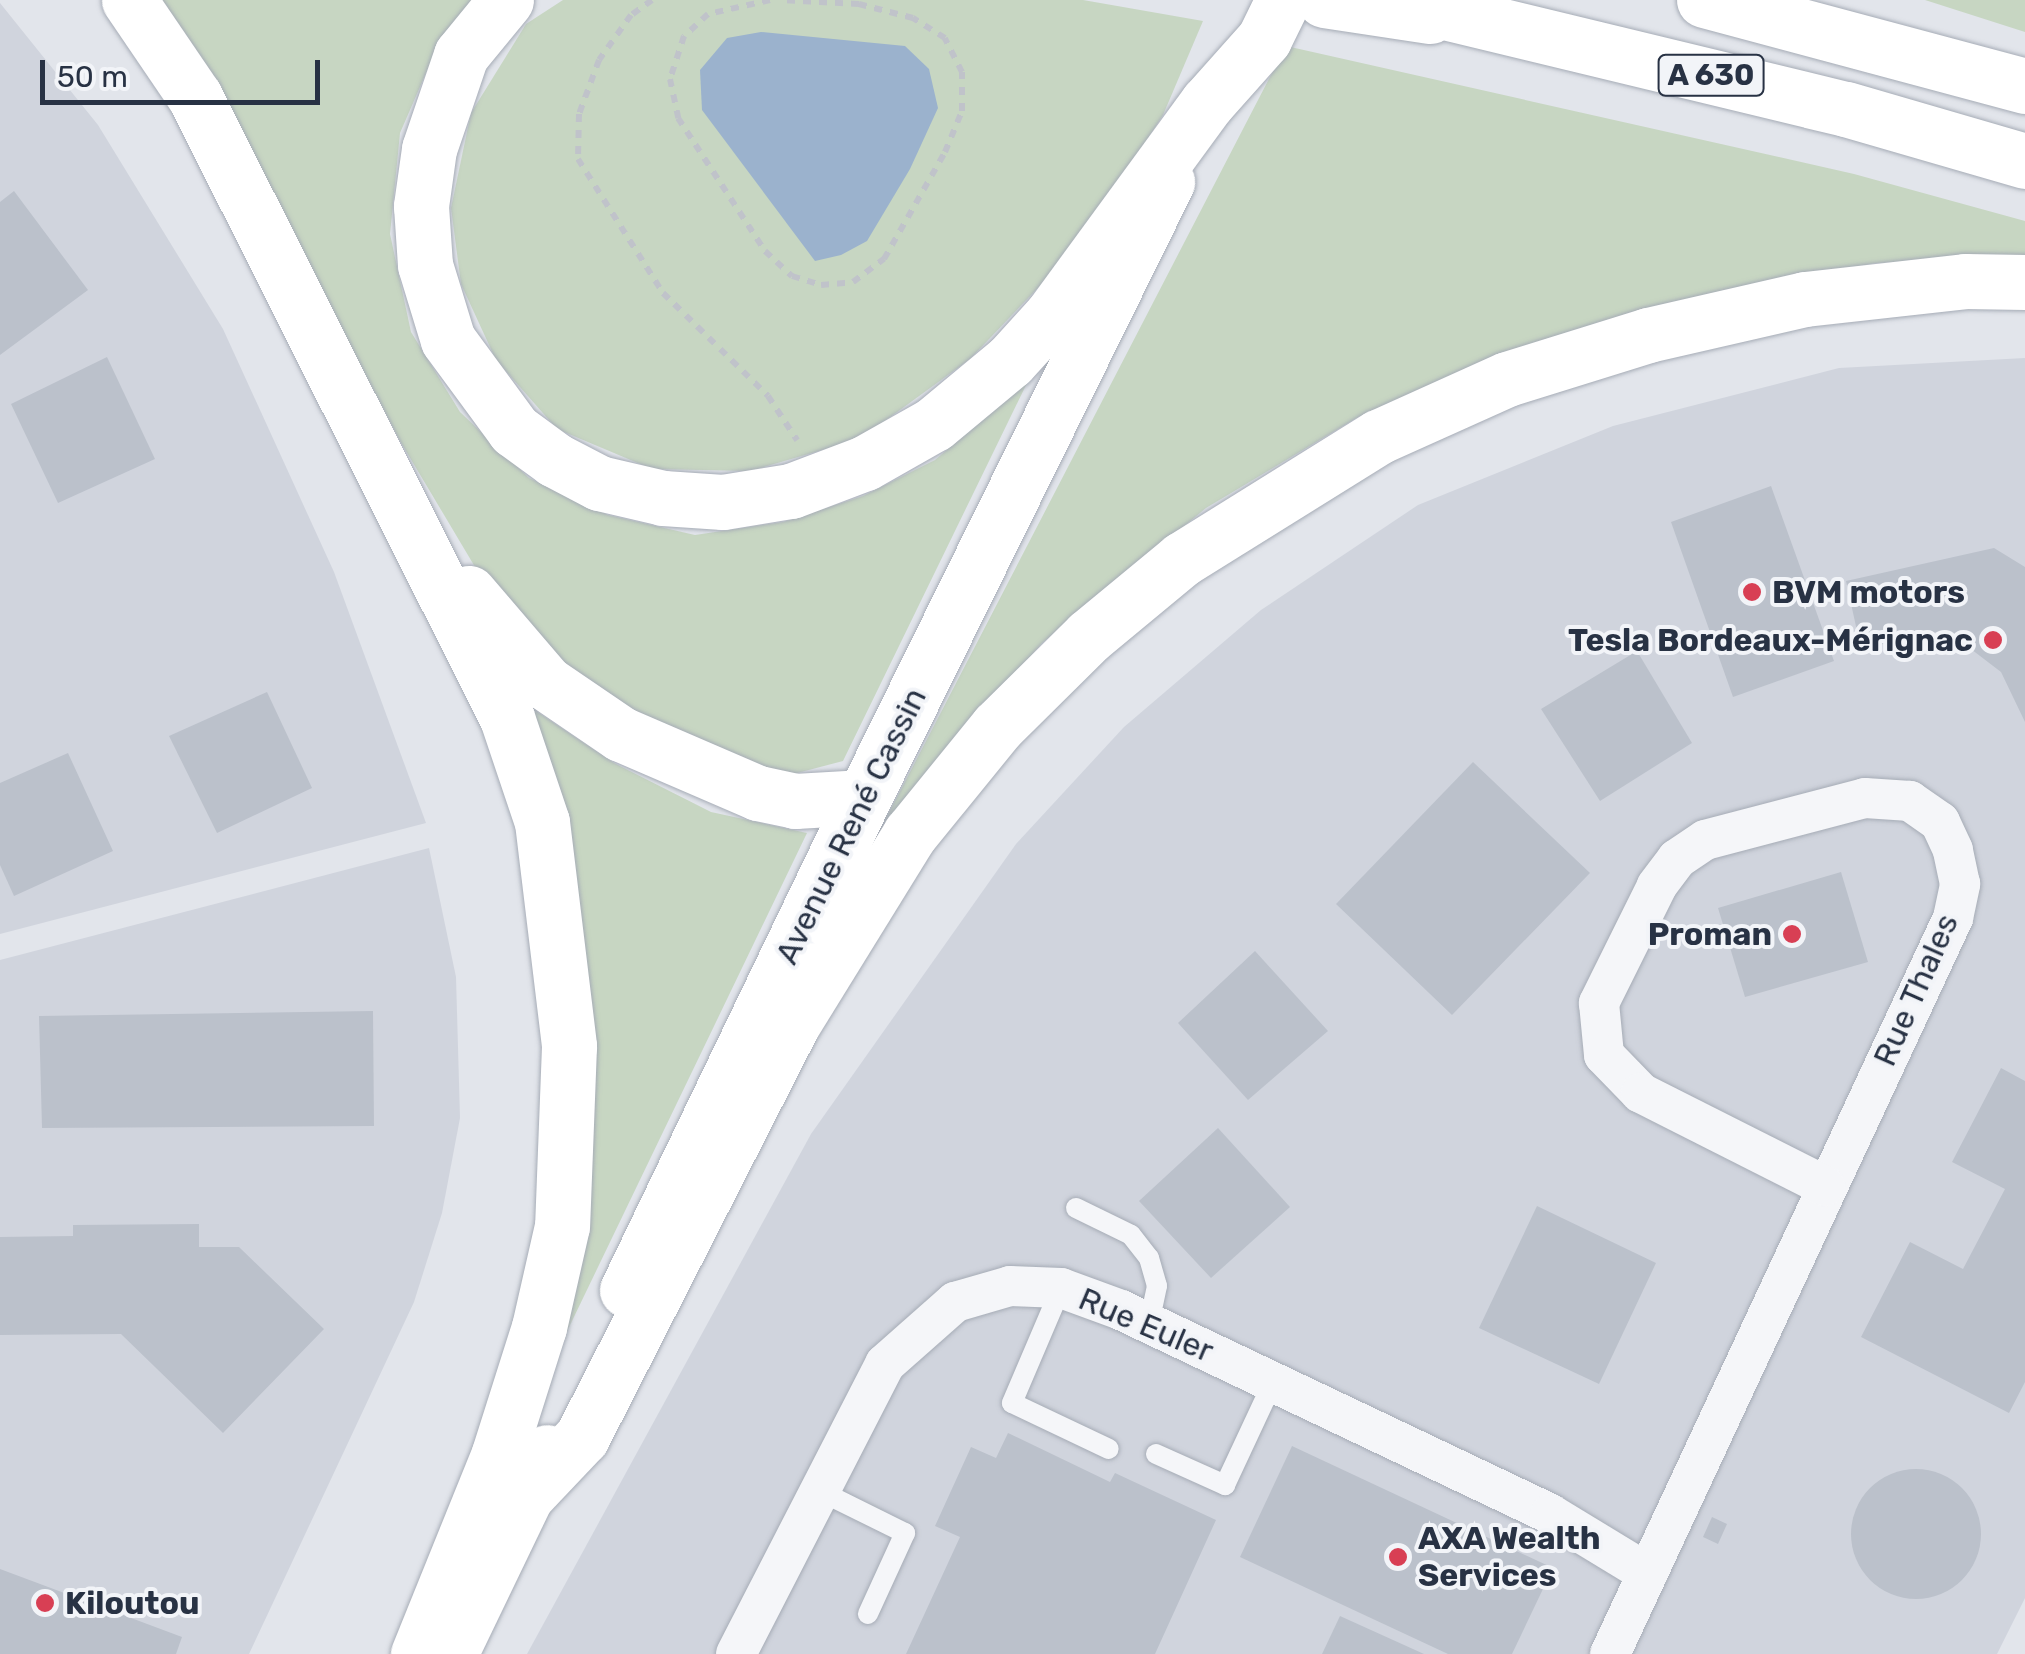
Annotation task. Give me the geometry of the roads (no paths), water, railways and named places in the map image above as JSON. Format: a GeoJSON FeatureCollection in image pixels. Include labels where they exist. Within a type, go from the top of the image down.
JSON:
{"type":"FeatureCollection","features":[{"type":"Feature","properties":{"kind":"main road"},"geometry":{"type":"LineString","coordinates":[[129,0],[195,97],[244,156],[481,614],[546,683],[621,734],[693,770],[796,801],[864,797]]}},
{"type":"Feature","properties":{"kind":"main road"},"geometry":{"type":"LineString","coordinates":[[506,0],[461,56],[438,108],[421,206],[425,265],[442,321],[476,386],[514,430],[599,483],[663,498],[723,502],[823,478],[934,424],[1010,361],[1051,316],[1207,103],[1264,39],[1283,0]]}},
{"type":"Feature","properties":{"kind":"main road","name":"Avenue René Cassin"},"geometry":{"type":"LineString","coordinates":[[450,1654],[864,797],[1256,0]]}},
{"type":"Feature","properties":{"kind":"main road"},"geometry":{"type":"LineString","coordinates":[[1324,0],[1553,35]]}},
{"type":"Feature","properties":{"kind":"main road","name":"A 630"},"geometry":{"type":"LineString","coordinates":[[1395,0],[1553,35],[2025,162]]}},
{"type":"Feature","properties":{"kind":"main road","name":"A 630"},"geometry":{"type":"LineString","coordinates":[[1704,0],[2025,86]]}},
{"type":"Feature","properties":{"kind":"main road"},"geometry":{"type":"LineString","coordinates":[[195,97],[507,718],[542,822],[563,955],[570,1143],[554,1273],[498,1456],[418,1654]]}},
{"type":"Feature","properties":{"kind":"main road"},"geometry":{"type":"LineString","coordinates":[[526,1496],[582,1437],[792,1025],[910,834],[997,727],[1090,636],[1182,559],[1378,437],[1507,378],[1648,335],[1805,299],[1965,280],[2025,282]]}},
{"type":"Feature","properties":{"kind":"street","name":"Rue Thales"},"geometry":{"type":"LineString","coordinates":[[1610,1654],[1825,1186],[1957,898],[1954,850],[1940,822],[1910,801],[1865,798],[1705,840],[1677,859],[1657,886],[1600,1004],[1604,1055],[1641,1093],[1825,1186]]}},
{"type":"Feature","properties":{"kind":"street","name":"Rue Euler"},"geometry":{"type":"LineString","coordinates":[[736,1654],[885,1364],[910,1338],[956,1302],[1010,1286],[1061,1288],[1149,1323],[1550,1514],[1647,1573]]}},
{"type":"Feature","properties":{"kind":"lane"},"geometry":{"type":"LineString","coordinates":[[1076,1208],[1131,1235],[1149,1258],[1157,1286],[1149,1323]]}},
{"type":"Feature","properties":{"kind":"lane"},"geometry":{"type":"LineString","coordinates":[[1061,1288],[1012,1403],[1109,1448]]}},
{"type":"Feature","properties":{"kind":"lane"},"geometry":{"type":"LineString","coordinates":[[1156,1454],[1225,1484],[1273,1382]]}},
{"type":"Feature","properties":{"kind":"lane"},"geometry":{"type":"LineString","coordinates":[[820,1492],[906,1534],[868,1614]]}},
{"type":"Feature","properties":{"kind":"water"},"geometry":{"type":"Polygon","coordinates":[[[761,32],[905,46],[929,69],[938,108],[910,169],[867,241],[841,255],[815,261],[702,110],[700,70],[727,38],[761,32]]]}},
{"type":"Feature","properties":{"kind":"place","name":"BVM motors"},"geometry":{"type":"Point","coordinates":[1752,592]}},
{"type":"Feature","properties":{"kind":"place","name":"Tesla Bordeaux-Mérignac"},"geometry":{"type":"Point","coordinates":[1993,640]}},
{"type":"Feature","properties":{"kind":"place","name":"Proman"},"geometry":{"type":"Point","coordinates":[1792,934]}},
{"type":"Feature","properties":{"kind":"place","name":"AXA Wealth Services"},"geometry":{"type":"Point","coordinates":[1398,1557]}},
{"type":"Feature","properties":{"kind":"place","name":"Kiloutou"},"geometry":{"type":"Point","coordinates":[45,1603]}}]}
